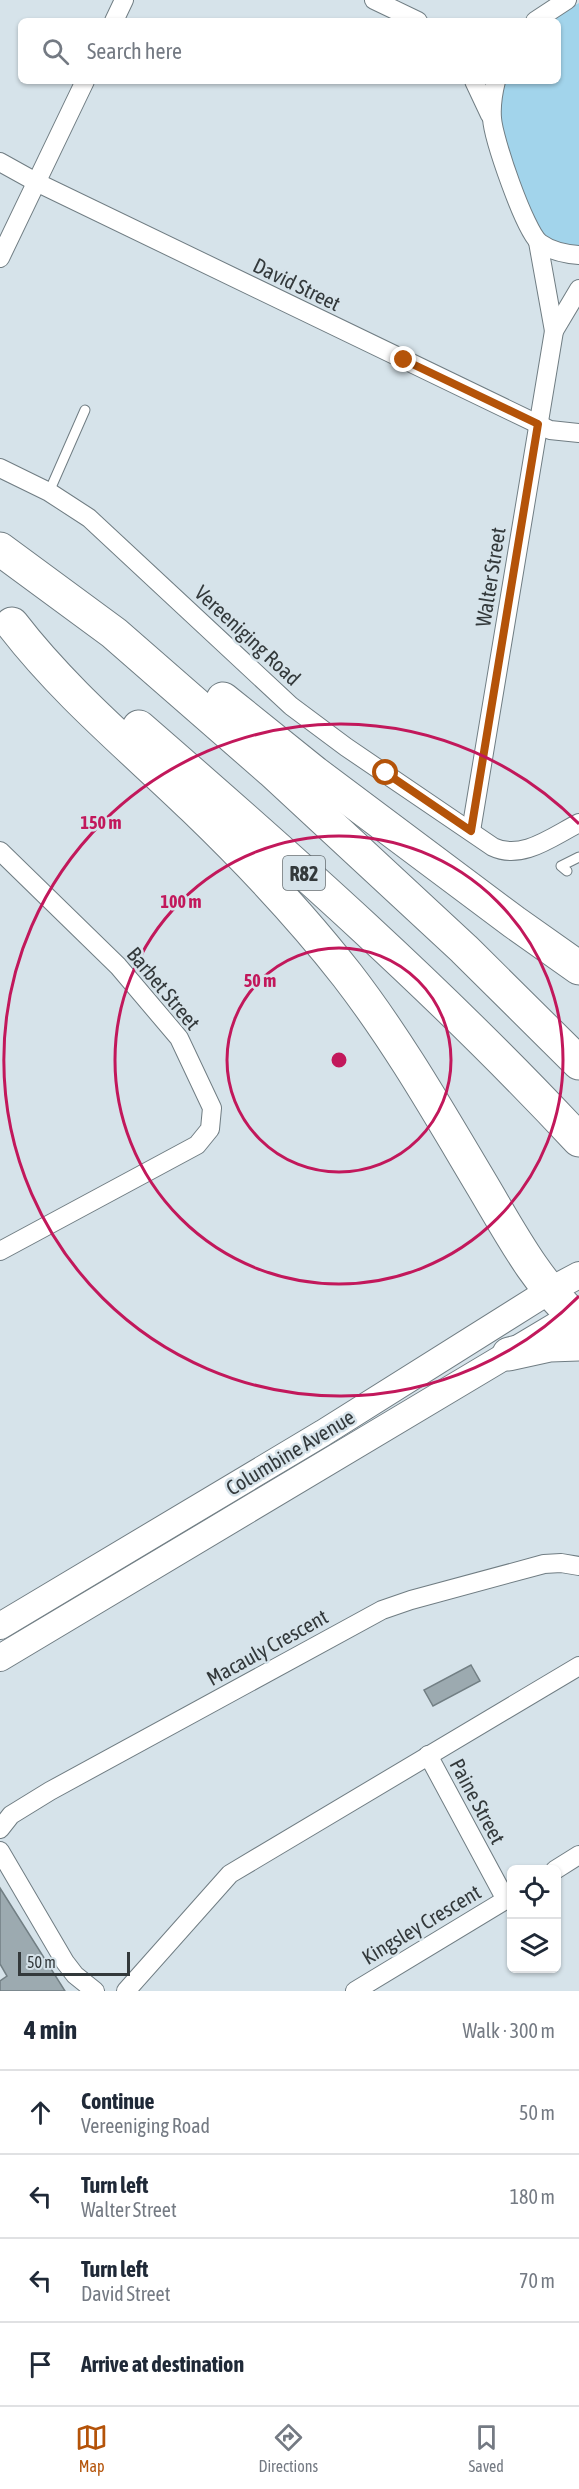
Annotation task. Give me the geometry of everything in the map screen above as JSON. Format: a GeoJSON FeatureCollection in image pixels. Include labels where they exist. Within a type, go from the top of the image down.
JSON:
{"type":"FeatureCollection","features":[{"type":"Feature","properties":{"kind":"highway","name":"R82"},"geometry":{"type":"LineString","coordinates":[[0,549],[114,633],[272,771],[382,871],[579,1063]]}},
{"type":"Feature","properties":{"kind":"highway","name":"R82"},"geometry":{"type":"LineString","coordinates":[[6,620],[135,723],[222,798],[386,948],[579,1140]]}},
{"type":"Feature","properties":{"kind":"highway"},"geometry":{"type":"LineString","coordinates":[[6,620],[60,680],[196,809],[304,923],[347,975],[408,1062],[505,1223],[549,1291],[578,1323],[550,1345],[509,1354]]}},
{"type":"Feature","properties":{"kind":"highway"},"geometry":{"type":"LineString","coordinates":[[114,633],[159,653],[195,678],[315,773],[579,968]]}},
{"type":"Feature","properties":{"kind":"main road","name":"Columbine Avenue"},"geometry":{"type":"LineString","coordinates":[[0,1626],[323,1433],[549,1291],[579,1275]]}},
{"type":"Feature","properties":{"kind":"main road","name":"Columbine Avenue"},"geometry":{"type":"LineString","coordinates":[[0,1658],[509,1354]]}},
{"type":"Feature","properties":{"kind":"street"},"geometry":{"type":"LineString","coordinates":[[115,18],[124,0]]}},
{"type":"Feature","properties":{"kind":"street"},"geometry":{"type":"LineString","coordinates":[[374,0],[412,18]]}},
{"type":"Feature","properties":{"kind":"street"},"geometry":{"type":"LineString","coordinates":[[540,18],[567,0]]}},
{"type":"Feature","properties":{"kind":"street"},"geometry":{"type":"LineString","coordinates":[[0,258],[84,84]]}},
{"type":"Feature","properties":{"kind":"street"},"geometry":{"type":"LineString","coordinates":[[475,84],[492,119]]}},
{"type":"Feature","properties":{"kind":"street","name":"Walter Street"},"geometry":{"type":"LineString","coordinates":[[471,831],[554,331],[538,242],[517,200],[492,119],[495,84]]}},
{"type":"Feature","properties":{"kind":"street","name":"David Street"},"geometry":{"type":"LineString","coordinates":[[0,162],[36,182],[550,430],[579,433]]}},
{"type":"Feature","properties":{"kind":"street"},"geometry":{"type":"LineString","coordinates":[[538,242],[561,253],[579,255]]}},
{"type":"Feature","properties":{"kind":"street","name":"Walter Street"},"geometry":{"type":"LineString","coordinates":[[554,331],[579,289]]}},
{"type":"Feature","properties":{"kind":"street","name":"Vereeniging Road"},"geometry":{"type":"LineString","coordinates":[[0,468],[49,492],[89,518],[291,706],[346,747],[493,848],[514,853],[525,850],[579,823]]}},
{"type":"Feature","properties":{"kind":"street","name":"Barbet Street"},"geometry":{"type":"LineString","coordinates":[[0,850],[118,966],[175,1033],[204,1089],[213,1115],[207,1135],[196,1145],[0,1251]]}},
{"type":"Feature","properties":{"kind":"street","name":"Macauly Crescent"},"geometry":{"type":"LineString","coordinates":[[0,1828],[11,1815],[50,1791],[382,1610],[544,1564],[561,1563],[579,1566]]}},
{"type":"Feature","properties":{"kind":"street"},"geometry":{"type":"LineString","coordinates":[[126,1991],[230,1874],[579,1666]]}},
{"type":"Feature","properties":{"kind":"street","name":"Paine Street"},"geometry":{"type":"LineString","coordinates":[[428,1755],[507,1894]]}},
{"type":"Feature","properties":{"kind":"street"},"geometry":{"type":"LineString","coordinates":[[0,1851],[65,1962],[75,1975],[95,1991]]}},
{"type":"Feature","properties":{"kind":"street"},"geometry":{"type":"LineString","coordinates":[[561,1866],[579,1855]]}},
{"type":"Feature","properties":{"kind":"street","name":"Kingsley Crescent"},"geometry":{"type":"LineString","coordinates":[[355,1991],[507,1899]]}},
{"type":"Feature","properties":{"kind":"lane"},"geometry":{"type":"LineString","coordinates":[[49,492],[85,410]]}},
{"type":"Feature","properties":{"kind":"lane"},"geometry":{"type":"LineString","coordinates":[[567,871],[561,866],[579,858]]}},
{"type":"Feature","properties":{"kind":"shaded area"},"geometry":{"type":"Polygon","coordinates":[[[579,3],[579,251],[550,241],[536,225],[522,196],[501,129],[500,99],[503,84],[561,84],[561,18],[552,18],[579,3]]]}},
{"type":"Feature","properties":{"kind":"building"},"geometry":{"type":"Polygon","coordinates":[[[471,1665],[480,1681],[433,1706],[424,1690],[471,1665]]]}},
{"type":"Feature","properties":{"kind":"building"},"geometry":{"type":"Polygon","coordinates":[[[0,1888],[65,1991],[0,1991],[0,1981],[7,1976],[0,1964],[0,1888]]]}},
{"type":"Feature","properties":{"kind":"route"},"geometry":{"type":"LineString","coordinates":[[386,773],[471,831],[538,424],[404,360]]}}]}
